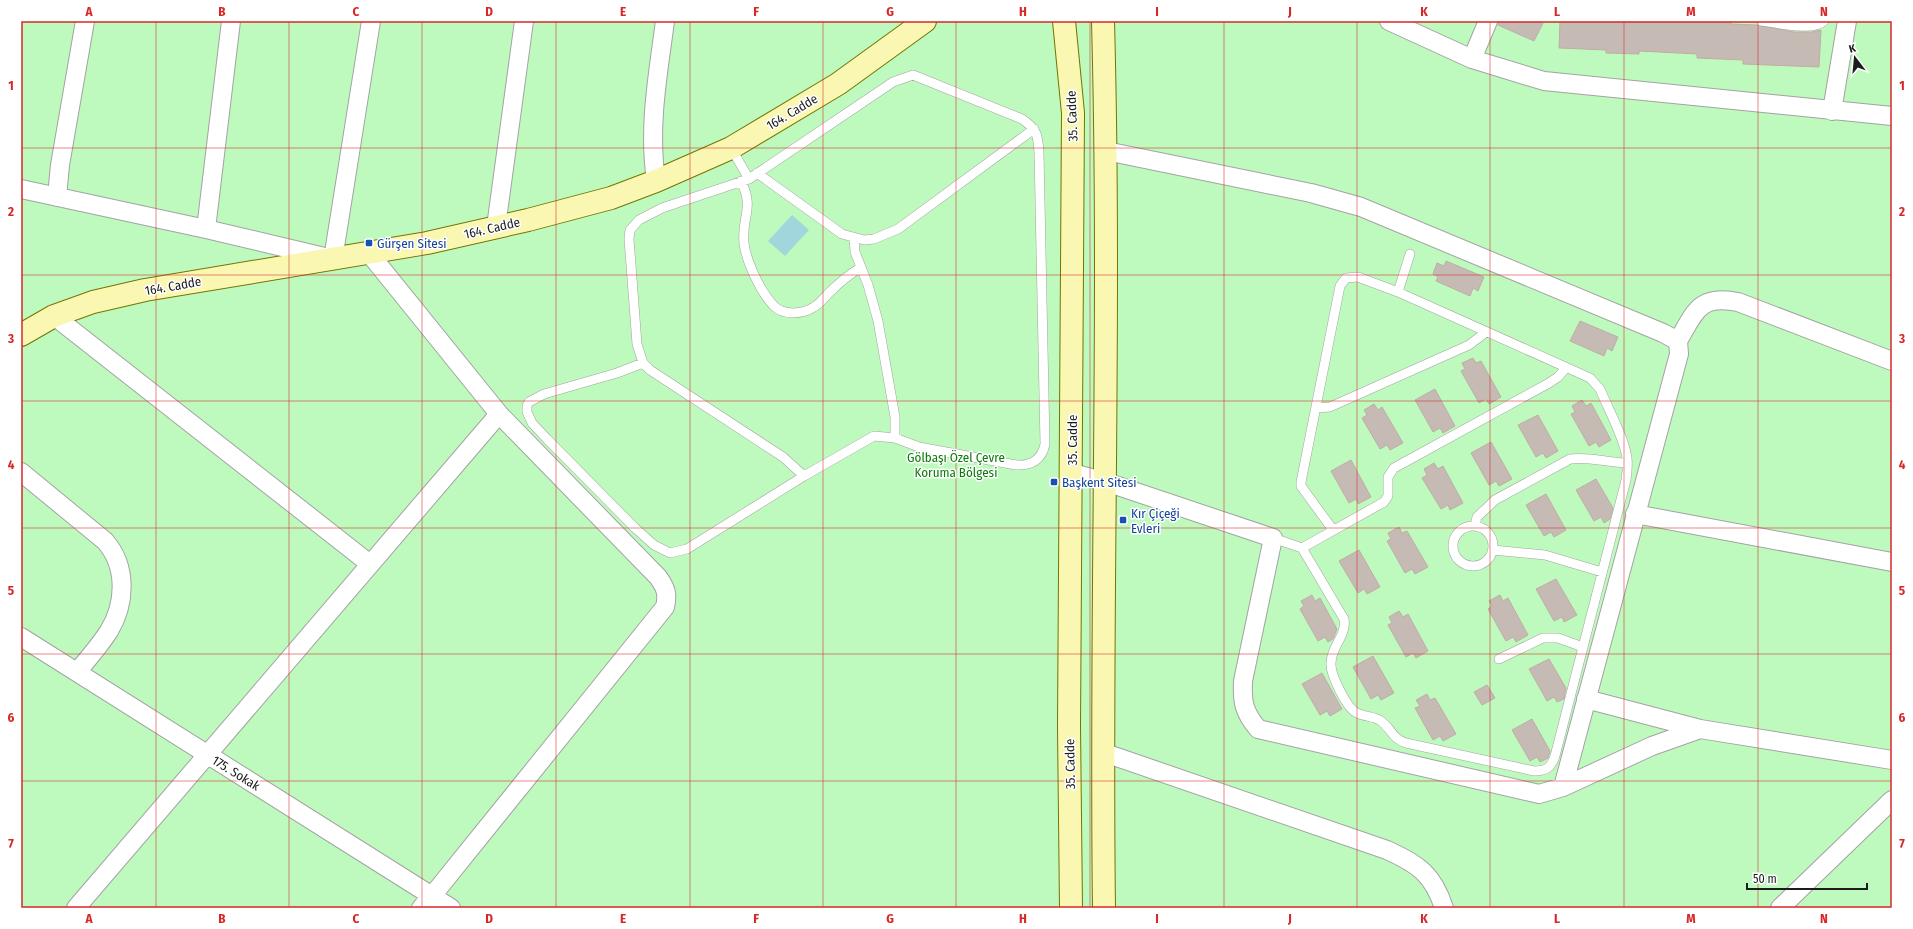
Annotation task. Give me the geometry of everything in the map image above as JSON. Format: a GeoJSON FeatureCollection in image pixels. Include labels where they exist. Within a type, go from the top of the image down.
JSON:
{"type":"FeatureCollection","features":[{"type":"Feature","properties":{"kind":"street"},"geometry":{"type":"LineString","coordinates":[[57,197],[62,157],[85,21]]}},
{"type":"Feature","properties":{"kind":"street"},"geometry":{"type":"LineString","coordinates":[[206,229],[231,21]]}},
{"type":"Feature","properties":{"kind":"street"},"geometry":{"type":"LineString","coordinates":[[21,189],[206,229],[333,259],[371,21]]}},
{"type":"Feature","properties":{"kind":"street"},"geometry":{"type":"LineString","coordinates":[[496,227],[524,21]]}},
{"type":"Feature","properties":{"kind":"street"},"geometry":{"type":"LineString","coordinates":[[656,181],[653,160],[653,128],[665,21]]}},
{"type":"Feature","properties":{"kind":"street","name":"164. Cadde"},"geometry":{"type":"LineString","coordinates":[[21,335],[54,316],[87,303],[145,290],[426,243],[611,198],[656,181],[731,148],[838,84],[925,21]]}},
{"type":"Feature","properties":{"kind":"street","name":"35. Cadde"},"geometry":{"type":"LineString","coordinates":[[1064,21],[1073,113],[1072,473],[1069,727],[1071,908]]}},
{"type":"Feature","properties":{"kind":"street"},"geometry":{"type":"LineString","coordinates":[[1103,21],[1106,152],[1106,482],[1102,752],[1104,908]]}},
{"type":"Feature","properties":{"kind":"street"},"geometry":{"type":"LineString","coordinates":[[1389,21],[1472,59],[1544,80],[1832,111],[1892,116]]}},
{"type":"Feature","properties":{"kind":"street"},"geometry":{"type":"LineString","coordinates":[[1472,59],[1488,21]]}},
{"type":"Feature","properties":{"kind":"street"},"geometry":{"type":"LineString","coordinates":[[1832,111],[1847,21]]}},
{"type":"Feature","properties":{"kind":"street"},"geometry":{"type":"LineString","coordinates":[[1106,152],[1311,194],[1361,207],[1663,333],[1678,341]]}},
{"type":"Feature","properties":{"kind":"street"},"geometry":{"type":"LineString","coordinates":[[369,253],[499,414],[658,577],[665,586],[667,598],[665,607],[426,902]]}},
{"type":"Feature","properties":{"kind":"street"},"geometry":{"type":"LineString","coordinates":[[1563,787],[1679,354],[1678,341],[1692,316],[1701,305],[1713,300],[1724,299],[1738,302],[1892,361]]}},
{"type":"Feature","properties":{"kind":"street"},"geometry":{"type":"LineString","coordinates":[[54,316],[370,564]]}},
{"type":"Feature","properties":{"kind":"street"},"geometry":{"type":"LineString","coordinates":[[76,908],[499,414]]}},
{"type":"Feature","properties":{"kind":"street"},"geometry":{"type":"LineString","coordinates":[[21,472],[105,541],[114,551],[120,569],[123,587],[116,617],[109,631],[77,672]]}},
{"type":"Feature","properties":{"kind":"street"},"geometry":{"type":"LineString","coordinates":[[1072,473],[1106,482],[1273,538],[1243,681],[1242,698],[1245,709],[1250,719],[1258,729],[1529,793],[1539,794],[1563,787],[1652,746],[1700,728]]}},
{"type":"Feature","properties":{"kind":"street"},"geometry":{"type":"LineString","coordinates":[[1635,514],[1892,562]]}},
{"type":"Feature","properties":{"kind":"street","name":"175. Sokak"},"geometry":{"type":"LineString","coordinates":[[21,637],[207,755],[426,902],[451,908]]}},
{"type":"Feature","properties":{"kind":"street"},"geometry":{"type":"LineString","coordinates":[[1586,699],[1700,728],[1892,760]]}},
{"type":"Feature","properties":{"kind":"street"},"geometry":{"type":"LineString","coordinates":[[1102,752],[1387,850],[1409,860],[1423,870],[1432,881],[1439,893],[1444,908]]}},
{"type":"Feature","properties":{"kind":"street"},"geometry":{"type":"LineString","coordinates":[[1780,908],[1892,800]]}},
{"type":"Feature","properties":{"kind":"lane"},"geometry":{"type":"LineString","coordinates":[[1761,21],[1811,27],[1820,25],[1824,21]]}},
{"type":"Feature","properties":{"kind":"lane"},"geometry":{"type":"LineString","coordinates":[[642,363],[617,373],[544,394],[529,402],[527,412],[532,423],[547,440],[654,545],[670,553],[687,549],[804,476],[874,436],[895,438],[919,447],[1016,465],[1034,463],[1041,457],[1044,450],[1044,353],[1039,153],[1038,136],[1034,129],[1022,119],[913,75],[893,82],[745,180],[662,208],[639,220],[630,230],[629,239],[637,344],[642,363],[650,370],[783,457],[804,476]]}},
{"type":"Feature","properties":{"kind":"lane"},"geometry":{"type":"LineString","coordinates":[[757,173],[842,234],[854,238],[874,239],[898,229],[1034,129]]}},
{"type":"Feature","properties":{"kind":"lane"},"geometry":{"type":"LineString","coordinates":[[731,148],[745,180],[748,199],[744,233],[747,256],[753,273],[775,306],[784,311],[794,313],[815,306],[832,290],[860,268]]}},
{"type":"Feature","properties":{"kind":"lane"},"geometry":{"type":"LineString","coordinates":[[854,238],[855,252],[860,268],[868,285],[878,322],[895,417],[895,438]]}},
{"type":"Feature","properties":{"kind":"lane"},"geometry":{"type":"LineString","coordinates":[[1398,292],[1410,254]]}},
{"type":"Feature","properties":{"kind":"lane"},"geometry":{"type":"LineString","coordinates":[[1273,538],[1302,548],[1344,619],[1344,630],[1332,653],[1330,662],[1336,680],[1350,708],[1358,713],[1380,721],[1398,740],[1534,771],[1546,770],[1550,767],[1555,756],[1626,480],[1627,463],[1620,436],[1600,389],[1590,378],[1398,292],[1358,277],[1346,278],[1342,281],[1301,486],[1333,530]]}},
{"type":"Feature","properties":{"kind":"lane"},"geometry":{"type":"LineString","coordinates":[[1316,408],[1330,407],[1367,391],[1469,345],[1486,332]]}},
{"type":"Feature","properties":{"kind":"lane"},"geometry":{"type":"LineString","coordinates":[[1302,548],[1384,502],[1388,496],[1388,477],[1394,468],[1549,383],[1558,377],[1566,368]]}},
{"type":"Feature","properties":{"kind":"lane"},"geometry":{"type":"LineString","coordinates":[[1475,526],[1477,517],[1495,500],[1570,459],[1578,458],[1609,463],[1627,463]]}},
{"type":"Feature","properties":{"kind":"lane"},"geometry":{"type":"LineString","coordinates":[[1475,526],[1483,529],[1489,534],[1492,541],[1493,550],[1483,563],[1471,565],[1460,561],[1454,550],[1455,538],[1463,529],[1475,526]]}},
{"type":"Feature","properties":{"kind":"lane"},"geometry":{"type":"LineString","coordinates":[[1493,550],[1546,555],[1602,572]]}},
{"type":"Feature","properties":{"kind":"lane"},"geometry":{"type":"LineString","coordinates":[[1499,659],[1543,638],[1549,637],[1583,647]]}},
{"type":"Feature","properties":{"kind":"green space","name":"Gölbaşı Özel Çevre Koruma Bölgesi"},"geometry":{"type":"Polygon","coordinates":[[[21,21],[1892,21],[1892,908],[21,908],[21,21]]]}},
{"type":"Feature","properties":{"kind":"water"},"geometry":{"type":"Polygon","coordinates":[[[792,215],[809,230],[785,256],[768,241],[792,215]]]}},
{"type":"Feature","properties":{"kind":"building"},"geometry":{"type":"Polygon","coordinates":[[[1498,21],[1544,21],[1534,41],[1498,25],[1498,21]]]}},
{"type":"Feature","properties":{"kind":"building"},"geometry":{"type":"Polygon","coordinates":[[[1560,21],[1731,21],[1731,24],[1757,25],[1794,32],[1812,32],[1821,30],[1819,67],[1743,64],[1743,60],[1697,58],[1697,54],[1639,51],[1639,54],[1606,53],[1606,50],[1559,48],[1560,21]]]}},
{"type":"Feature","properties":{"kind":"building"},"geometry":{"type":"Polygon","coordinates":[[[1446,261],[1484,277],[1478,291],[1473,288],[1470,296],[1436,281],[1438,277],[1433,274],[1437,263],[1444,266],[1446,261]]]}},
{"type":"Feature","properties":{"kind":"building"},"geometry":{"type":"Polygon","coordinates":[[[1580,321],[1618,337],[1612,351],[1607,348],[1604,356],[1570,341],[1580,321]]]}},
{"type":"Feature","properties":{"kind":"building"},"geometry":{"type":"Polygon","coordinates":[[[1473,358],[1476,363],[1481,361],[1501,397],[1489,404],[1486,399],[1479,403],[1461,371],[1465,369],[1462,363],[1473,358]]]}},
{"type":"Feature","properties":{"kind":"building"},"geometry":{"type":"Polygon","coordinates":[[[1435,389],[1455,426],[1443,433],[1440,428],[1433,432],[1415,400],[1435,389]]]}},
{"type":"Feature","properties":{"kind":"building"},"geometry":{"type":"Polygon","coordinates":[[[1582,400],[1586,406],[1591,403],[1611,440],[1599,447],[1596,442],[1589,446],[1571,414],[1575,412],[1572,406],[1582,400]]]}},
{"type":"Feature","properties":{"kind":"building"},"geometry":{"type":"Polygon","coordinates":[[[1374,404],[1378,410],[1382,407],[1403,443],[1390,450],[1387,445],[1380,449],[1362,418],[1367,415],[1364,410],[1374,404]]]}},
{"type":"Feature","properties":{"kind":"building"},"geometry":{"type":"Polygon","coordinates":[[[1538,415],[1558,451],[1546,458],[1543,453],[1536,457],[1518,425],[1538,415]]]}},
{"type":"Feature","properties":{"kind":"building"},"geometry":{"type":"Polygon","coordinates":[[[1491,442],[1512,479],[1499,486],[1496,481],[1489,485],[1471,453],[1491,442]]]}},
{"type":"Feature","properties":{"kind":"building"},"geometry":{"type":"Polygon","coordinates":[[[1351,460],[1371,497],[1358,504],[1356,499],[1349,503],[1331,471],[1351,460]]]}},
{"type":"Feature","properties":{"kind":"building"},"geometry":{"type":"Polygon","coordinates":[[[1434,463],[1438,469],[1443,466],[1463,503],[1450,510],[1448,505],[1441,509],[1422,478],[1427,475],[1424,469],[1434,463]]]}},
{"type":"Feature","properties":{"kind":"building"},"geometry":{"type":"Polygon","coordinates":[[[1596,479],[1613,508],[1610,519],[1604,523],[1601,517],[1594,521],[1576,490],[1596,479]]]}},
{"type":"Feature","properties":{"kind":"building"},"geometry":{"type":"Polygon","coordinates":[[[1546,494],[1566,530],[1554,537],[1551,532],[1544,536],[1526,505],[1546,494]]]}},
{"type":"Feature","properties":{"kind":"building"},"geometry":{"type":"Polygon","coordinates":[[[1399,527],[1402,533],[1407,531],[1428,567],[1415,574],[1412,569],[1405,573],[1387,541],[1391,539],[1388,533],[1399,527]]]}},
{"type":"Feature","properties":{"kind":"building"},"geometry":{"type":"Polygon","coordinates":[[[1359,550],[1380,587],[1367,594],[1364,589],[1358,593],[1339,561],[1359,550]]]}},
{"type":"Feature","properties":{"kind":"building"},"geometry":{"type":"Polygon","coordinates":[[[1556,579],[1577,615],[1564,622],[1562,617],[1554,621],[1536,589],[1556,579]]]}},
{"type":"Feature","properties":{"kind":"building"},"geometry":{"type":"Polygon","coordinates":[[[1312,595],[1315,601],[1320,598],[1337,629],[1333,639],[1328,642],[1325,637],[1318,641],[1300,609],[1304,606],[1301,601],[1312,595]]]}},
{"type":"Feature","properties":{"kind":"building"},"geometry":{"type":"Polygon","coordinates":[[[1500,595],[1503,601],[1508,598],[1528,635],[1516,642],[1513,637],[1506,641],[1488,609],[1492,606],[1489,601],[1500,595]]]}},
{"type":"Feature","properties":{"kind":"building"},"geometry":{"type":"Polygon","coordinates":[[[1399,611],[1403,617],[1408,614],[1428,651],[1416,658],[1413,653],[1406,657],[1388,625],[1392,623],[1389,617],[1399,611]]]}},
{"type":"Feature","properties":{"kind":"building"},"geometry":{"type":"Polygon","coordinates":[[[1373,656],[1394,693],[1381,700],[1378,695],[1371,699],[1353,667],[1373,656]]]}},
{"type":"Feature","properties":{"kind":"building"},"geometry":{"type":"Polygon","coordinates":[[[1549,659],[1566,688],[1564,699],[1557,702],[1554,697],[1547,701],[1529,669],[1549,659]]]}},
{"type":"Feature","properties":{"kind":"building"},"geometry":{"type":"Polygon","coordinates":[[[1322,673],[1342,709],[1330,716],[1327,711],[1320,715],[1302,684],[1322,673]]]}},
{"type":"Feature","properties":{"kind":"building"},"geometry":{"type":"Polygon","coordinates":[[[1487,685],[1495,698],[1482,705],[1474,692],[1487,685]]]}},
{"type":"Feature","properties":{"kind":"building"},"geometry":{"type":"Polygon","coordinates":[[[1427,694],[1430,700],[1435,698],[1456,734],[1443,741],[1440,736],[1433,740],[1415,708],[1420,706],[1416,700],[1427,694]]]}},
{"type":"Feature","properties":{"kind":"building"},"geometry":{"type":"Polygon","coordinates":[[[1532,719],[1550,751],[1548,758],[1540,762],[1537,757],[1530,761],[1512,730],[1532,719]]]}},
{"type":"Feature","properties":{"kind":"place","name":"Gürşen Sitesi"},"geometry":{"type":"Point","coordinates":[369,243]}},
{"type":"Feature","properties":{"kind":"place","name":"Başkent Sitesi"},"geometry":{"type":"Point","coordinates":[1054,482]}},
{"type":"Feature","properties":{"kind":"place","name":"Kır Çiçeği Evleri"},"geometry":{"type":"Point","coordinates":[1123,520]}}]}
